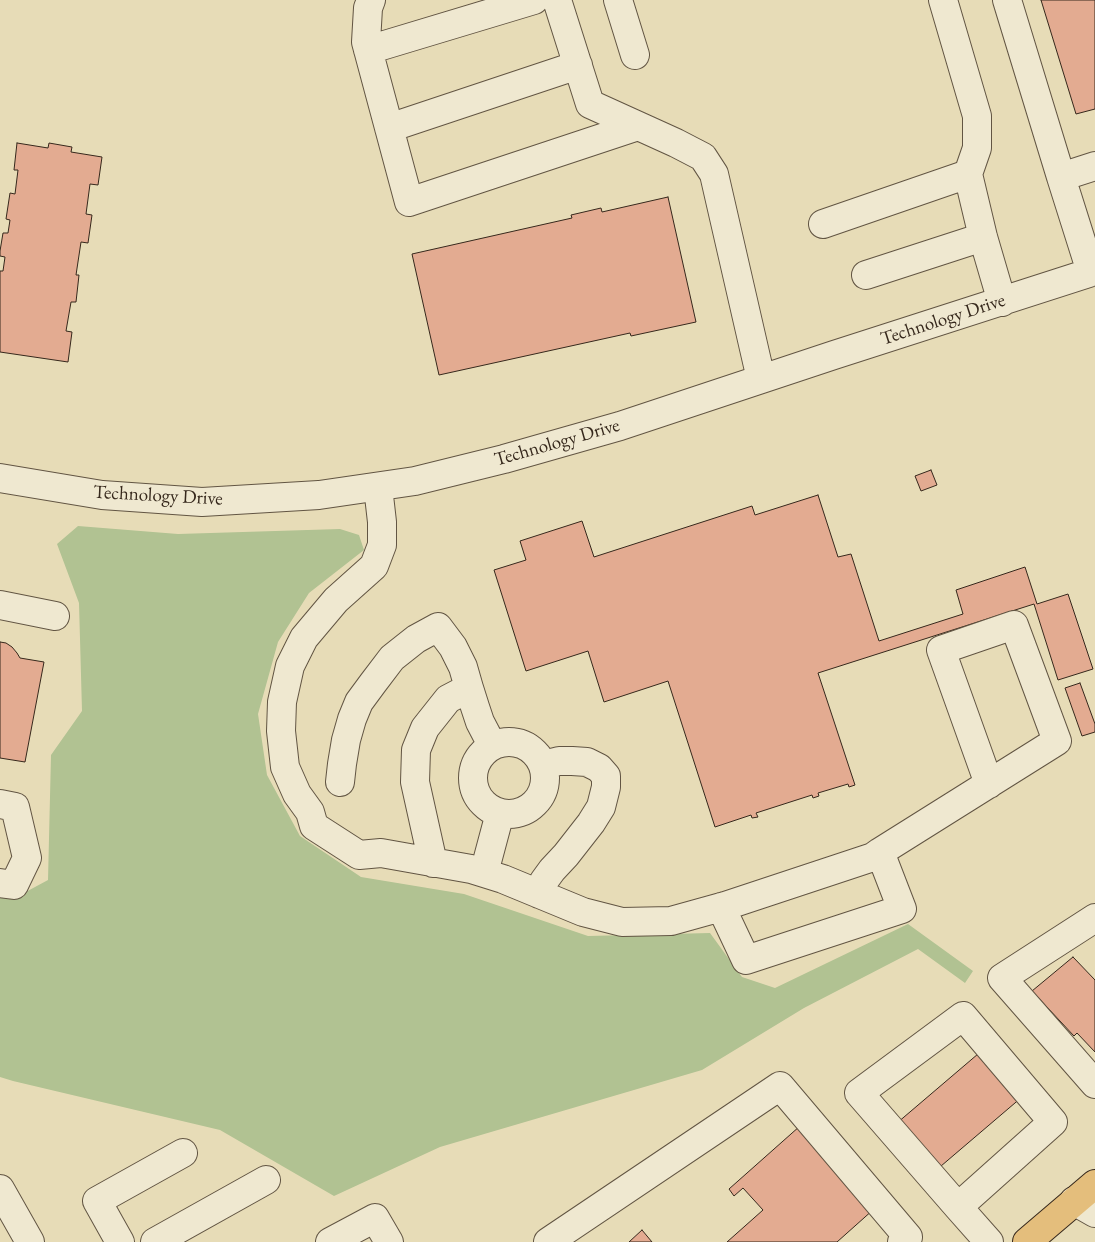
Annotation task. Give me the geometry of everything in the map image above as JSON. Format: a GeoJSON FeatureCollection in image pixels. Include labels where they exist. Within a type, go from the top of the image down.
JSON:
{"type":"FeatureCollection","features":[{"type":"Feature","properties":{"kind":"main road"},"geometry":{"type":"LineString","coordinates":[[1027,1242],[1085,1207],[1095,1184]]}},
{"type":"Feature","properties":{"kind":"street"},"geometry":{"type":"LineString","coordinates":[[371,0],[368,8],[366,42],[409,202],[638,126]]}},
{"type":"Feature","properties":{"kind":"street"},"geometry":{"type":"LineString","coordinates":[[368,50],[534,0]]}},
{"type":"Feature","properties":{"kind":"street"},"geometry":{"type":"LineString","coordinates":[[557,0],[590,104],[703,157],[714,174],[761,379]]}},
{"type":"Feature","properties":{"kind":"street"},"geometry":{"type":"LineString","coordinates":[[618,0],[635,55]]}},
{"type":"Feature","properties":{"kind":"street"},"geometry":{"type":"LineString","coordinates":[[943,0],[977,116],[978,148],[968,174],[983,237],[1002,302]]}},
{"type":"Feature","properties":{"kind":"street"},"geometry":{"type":"LineString","coordinates":[[1007,0],[1061,177],[1093,272]]}},
{"type":"Feature","properties":{"kind":"street"},"geometry":{"type":"LineString","coordinates":[[389,128],[578,65]]}},
{"type":"Feature","properties":{"kind":"street"},"geometry":{"type":"LineString","coordinates":[[1061,177],[1095,166]]}},
{"type":"Feature","properties":{"kind":"street"},"geometry":{"type":"LineString","coordinates":[[824,224],[968,174]]}},
{"type":"Feature","properties":{"kind":"street"},"geometry":{"type":"LineString","coordinates":[[866,275],[983,237]]}},
{"type":"Feature","properties":{"kind":"street","name":"Technology Drive"},"geometry":{"type":"LineString","coordinates":[[0,478],[102,495],[202,502],[320,494],[415,481],[504,459],[620,426],[1093,272]]}},
{"type":"Feature","properties":{"kind":"street"},"geometry":{"type":"LineString","coordinates":[[378,487],[382,522],[382,545],[374,566],[336,600],[304,638],[290,666],[282,702],[285,767],[297,794],[310,812],[314,826],[359,855],[381,853],[484,873],[583,912],[622,922],[671,921],[721,907],[873,857],[880,852],[989,784],[1057,741],[1014,625],[941,650],[989,784]]}},
{"type":"Feature","properties":{"kind":"street"},"geometry":{"type":"LineString","coordinates":[[0,605],[55,616]]}},
{"type":"Feature","properties":{"kind":"street"},"geometry":{"type":"LineString","coordinates":[[340,782],[346,740],[359,702],[392,658],[416,639],[438,627],[453,647],[463,667],[474,707],[492,745]]}},
{"type":"Feature","properties":{"kind":"street"},"geometry":{"type":"LineString","coordinates":[[433,863],[415,782],[416,750],[425,728],[448,699],[470,688]]}},
{"type":"Feature","properties":{"kind":"street"},"geometry":{"type":"LineString","coordinates":[[511,741],[522,744],[540,758],[543,766],[545,780],[543,791],[537,801],[528,809],[506,814],[495,812],[485,806],[477,797],[472,775],[474,764],[480,754],[492,745],[511,741]]}},
{"type":"Feature","properties":{"kind":"street"},"geometry":{"type":"LineString","coordinates":[[539,894],[544,881],[552,870],[571,850],[591,823],[601,807],[606,787],[606,776],[599,768],[587,762],[559,761],[543,766]]}},
{"type":"Feature","properties":{"kind":"street"},"geometry":{"type":"LineString","coordinates":[[0,804],[15,807],[28,858],[14,885],[0,883]]}},
{"type":"Feature","properties":{"kind":"street"},"geometry":{"type":"LineString","coordinates":[[484,873],[500,813]]}},
{"type":"Feature","properties":{"kind":"street"},"geometry":{"type":"LineString","coordinates":[[721,907],[746,960],[902,909],[880,852]]}},
{"type":"Feature","properties":{"kind":"street"},"geometry":{"type":"LineString","coordinates":[[1085,932],[1002,978],[1095,1084]]}},
{"type":"Feature","properties":{"kind":"street"},"geometry":{"type":"LineString","coordinates":[[958,1207],[1053,1122],[963,1016],[859,1094],[958,1207],[989,1242]]}},
{"type":"Feature","properties":{"kind":"street"},"geometry":{"type":"LineString","coordinates":[[548,1242],[780,1086],[908,1237],[902,1242]]}},
{"type":"Feature","properties":{"kind":"street"},"geometry":{"type":"LineString","coordinates":[[120,1242],[97,1201],[182,1152]]}},
{"type":"Feature","properties":{"kind":"street"},"geometry":{"type":"LineString","coordinates":[[155,1242],[266,1180]]}},
{"type":"Feature","properties":{"kind":"street"},"geometry":{"type":"LineString","coordinates":[[0,1189],[30,1242]]}},
{"type":"Feature","properties":{"kind":"street"},"geometry":{"type":"LineString","coordinates":[[330,1242],[375,1218],[389,1242]]}},
{"type":"Feature","properties":{"kind":"green space"},"geometry":{"type":"Polygon","coordinates":[[[78,526],[178,534],[340,529],[359,535],[364,550],[309,593],[278,642],[258,714],[267,775],[300,836],[361,877],[464,894],[588,936],[710,933],[742,977],[775,988],[908,924],[973,971],[965,983],[918,949],[804,1008],[702,1070],[440,1147],[334,1196],[220,1130],[0,1077],[0,892],[22,894],[48,880],[51,755],[82,711],[79,603],[57,544],[78,526]]]}},
{"type":"Feature","properties":{"kind":"building"},"geometry":{"type":"Polygon","coordinates":[[[1041,0],[1095,0],[1095,109],[1076,114],[1041,0]]]}},
{"type":"Feature","properties":{"kind":"building"},"geometry":{"type":"Polygon","coordinates":[[[17,143],[48,148],[49,143],[72,147],[71,152],[102,157],[98,185],[90,184],[86,214],[92,215],[88,243],[81,242],[76,275],[79,275],[76,302],[71,302],[66,331],[72,332],[68,362],[0,352],[0,271],[3,271],[5,257],[0,256],[0,251],[3,233],[8,233],[10,220],[6,219],[10,193],[15,194],[18,170],[14,170],[17,143]]]}},
{"type":"Feature","properties":{"kind":"building"},"geometry":{"type":"Polygon","coordinates":[[[668,197],[696,322],[631,336],[630,333],[439,375],[412,254],[572,218],[571,215],[601,208],[602,212],[668,197]]]}},
{"type":"Feature","properties":{"kind":"building"},"geometry":{"type":"Polygon","coordinates":[[[931,470],[937,485],[921,491],[915,476],[931,470]]]}},
{"type":"Feature","properties":{"kind":"building"},"geometry":{"type":"Polygon","coordinates":[[[818,495],[838,557],[851,554],[879,641],[963,614],[956,590],[1025,567],[1037,604],[1068,594],[1093,669],[1058,680],[1034,604],[818,673],[855,785],[849,787],[848,784],[818,793],[819,796],[813,798],[812,795],[756,813],[758,817],[752,818],[751,815],[715,827],[668,681],[604,702],[588,651],[526,671],[494,570],[526,560],[520,541],[582,521],[594,557],[752,506],[755,515],[818,495]]]}},
{"type":"Feature","properties":{"kind":"building"},"geometry":{"type":"Polygon","coordinates":[[[0,642],[12,647],[20,658],[44,662],[25,762],[0,758],[0,642]]]}},
{"type":"Feature","properties":{"kind":"building"},"geometry":{"type":"Polygon","coordinates":[[[1080,683],[1095,724],[1095,732],[1082,736],[1065,688],[1080,683]]]}},
{"type":"Feature","properties":{"kind":"building"},"geometry":{"type":"Polygon","coordinates":[[[1073,957],[1095,980],[1095,1052],[1077,1033],[1074,1036],[1032,991],[1073,957]]]}},
{"type":"Feature","properties":{"kind":"building"},"geometry":{"type":"Polygon","coordinates":[[[985,1048],[1022,1097],[934,1172],[897,1123],[985,1048]]]}},
{"type":"Feature","properties":{"kind":"building"},"geometry":{"type":"Polygon","coordinates":[[[800,1126],[874,1209],[837,1242],[727,1242],[763,1210],[743,1188],[734,1196],[729,1189],[800,1126]]]}},
{"type":"Feature","properties":{"kind":"building"},"geometry":{"type":"Polygon","coordinates":[[[642,1230],[652,1242],[629,1242],[642,1230]]]}}]}
